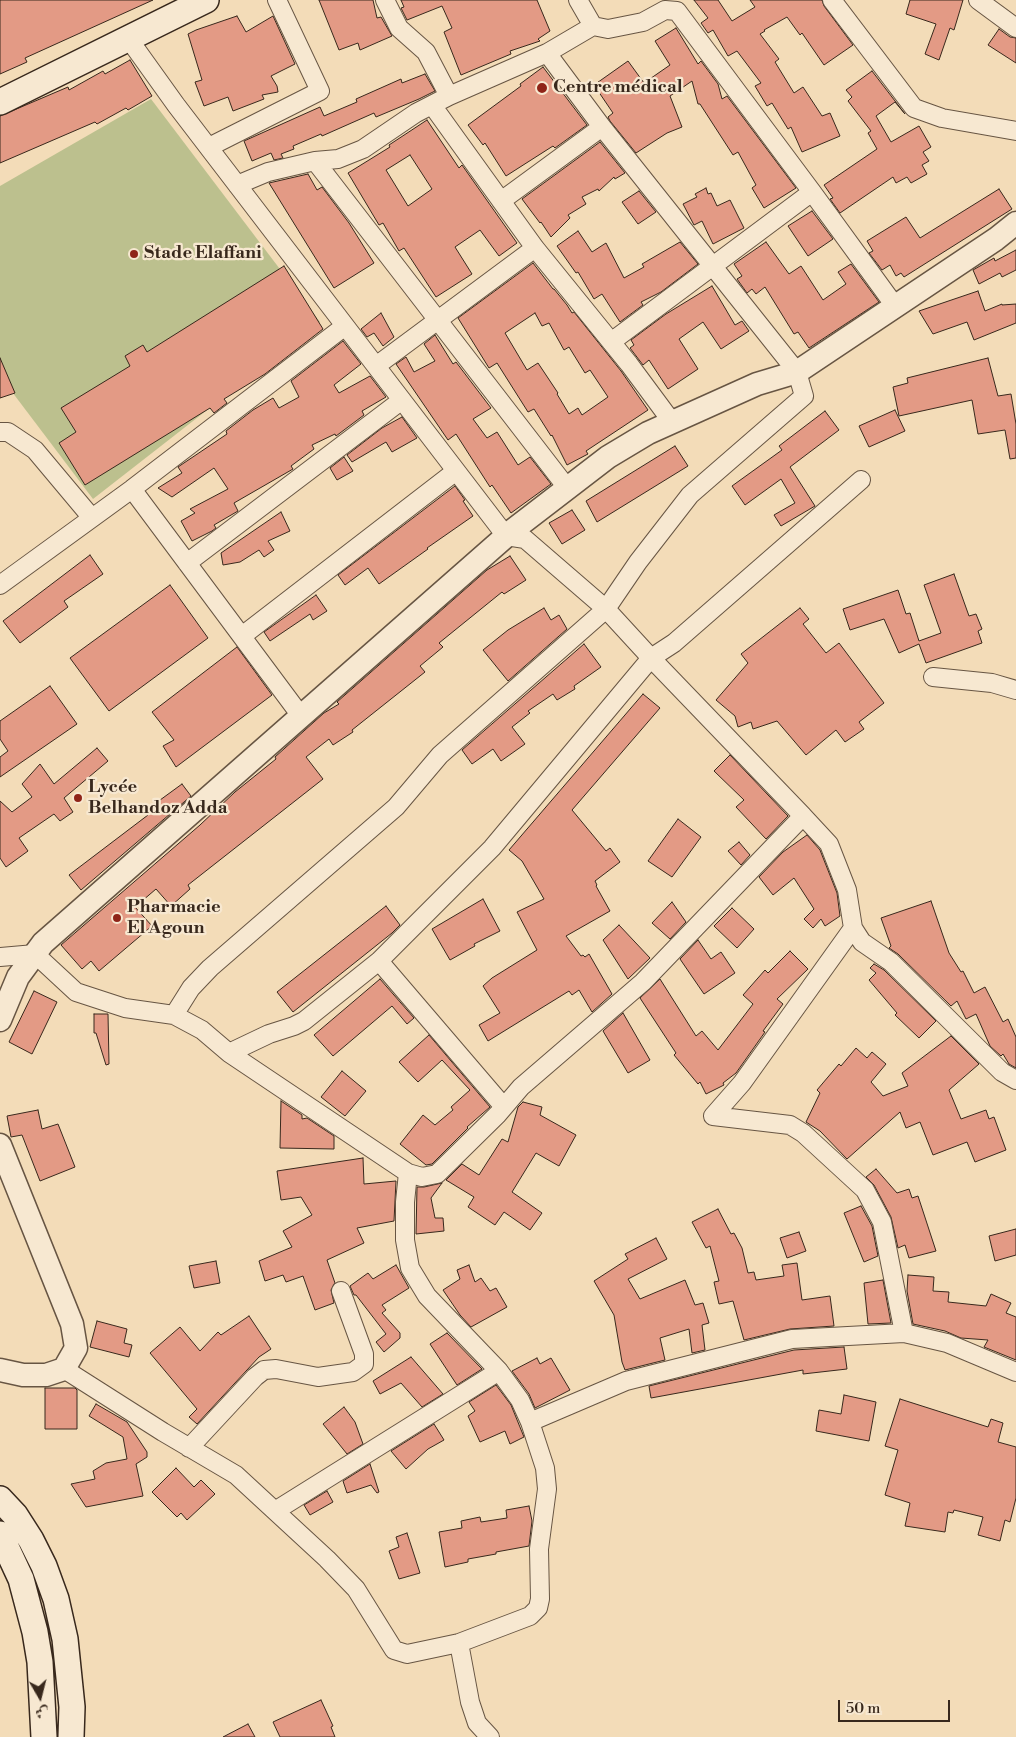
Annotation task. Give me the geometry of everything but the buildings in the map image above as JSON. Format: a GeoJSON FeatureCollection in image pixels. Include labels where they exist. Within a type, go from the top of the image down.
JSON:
{"type":"FeatureCollection","features":[{"type":"Feature","properties":{"kind":"main road"},"geometry":{"type":"LineString","coordinates":[[0,102],[196,2]]}},
{"type":"Feature","properties":{"kind":"main road"},"geometry":{"type":"LineString","coordinates":[[0,1499],[15,1515],[31,1540],[44,1566],[56,1599],[65,1639],[72,1707],[71,1737]]}},
{"type":"Feature","properties":{"kind":"main road"},"geometry":{"type":"LineString","coordinates":[[0,1534],[21,1579],[35,1632],[40,1662],[44,1737]]}},
{"type":"Feature","properties":{"kind":"street"},"geometry":{"type":"LineString","coordinates":[[208,147],[320,91],[276,0]]}},
{"type":"Feature","properties":{"kind":"street"},"geometry":{"type":"LineString","coordinates":[[385,0],[399,28],[426,52],[449,96]]}},
{"type":"Feature","properties":{"kind":"street"},"geometry":{"type":"LineString","coordinates":[[578,0],[593,26]]}},
{"type":"Feature","properties":{"kind":"street"},"geometry":{"type":"LineString","coordinates":[[832,0],[914,108],[942,118],[1016,131]]}},
{"type":"Feature","properties":{"kind":"street"},"geometry":{"type":"LineString","coordinates":[[978,0],[1016,28]]}},
{"type":"Feature","properties":{"kind":"street"},"geometry":{"type":"LineString","coordinates":[[238,185],[268,172],[315,161],[338,159],[363,149],[416,113],[449,96],[547,53],[593,26],[608,29],[643,22],[665,10],[677,11],[895,306]]}},
{"type":"Feature","properties":{"kind":"street"},"geometry":{"type":"LineString","coordinates":[[128,38],[208,147],[506,536],[525,539],[606,609],[803,816],[829,844],[847,890],[853,928],[862,942],[892,962],[1002,1072],[1016,1080]]}},
{"type":"Feature","properties":{"kind":"street"},"geometry":{"type":"LineString","coordinates":[[174,1015],[192,988],[210,968],[396,807],[440,755],[606,609],[638,562],[690,495],[804,396],[797,372],[602,127],[547,53]]}},
{"type":"Feature","properties":{"kind":"street"},"geometry":{"type":"LineString","coordinates":[[432,105],[535,248],[611,342],[672,422]]}},
{"type":"Feature","properties":{"kind":"street"},"geometry":{"type":"LineString","coordinates":[[501,201],[602,127]]}},
{"type":"Feature","properties":{"kind":"street"},"geometry":{"type":"LineString","coordinates":[[315,161],[568,488]]}},
{"type":"Feature","properties":{"kind":"street"},"geometry":{"type":"LineString","coordinates":[[611,342],[812,192]]}},
{"type":"Feature","properties":{"kind":"street"},"geometry":{"type":"LineString","coordinates":[[0,1020],[18,977],[43,942],[506,536],[608,457],[648,433],[672,422],[758,384],[797,372],[996,239],[1016,223]]}},
{"type":"Feature","properties":{"kind":"street"},"geometry":{"type":"LineString","coordinates":[[376,366],[535,248]]}},
{"type":"Feature","properties":{"kind":"street"},"geometry":{"type":"LineString","coordinates":[[0,586],[132,489],[345,326]]}},
{"type":"Feature","properties":{"kind":"street"},"geometry":{"type":"LineString","coordinates":[[187,563],[402,400]]}},
{"type":"Feature","properties":{"kind":"street"},"geometry":{"type":"LineString","coordinates":[[0,432],[8,432],[35,450],[92,518]]}},
{"type":"Feature","properties":{"kind":"street"},"geometry":{"type":"LineString","coordinates":[[242,636],[456,471]]}},
{"type":"Feature","properties":{"kind":"street"},"geometry":{"type":"LineString","coordinates":[[229,1053],[304,1020],[379,961],[492,848],[651,658],[674,643],[861,480]]}},
{"type":"Feature","properties":{"kind":"street"},"geometry":{"type":"LineString","coordinates":[[132,489],[301,716]]}},
{"type":"Feature","properties":{"kind":"street"},"geometry":{"type":"LineString","coordinates":[[933,677],[992,683],[1016,690]]}},
{"type":"Feature","properties":{"kind":"street"},"geometry":{"type":"LineString","coordinates":[[0,957],[35,954],[76,992],[125,1008],[174,1015],[202,1030],[229,1053],[408,1173],[422,1177],[438,1174],[504,1107],[521,1087],[643,982],[803,816]]}},
{"type":"Feature","properties":{"kind":"street"},"geometry":{"type":"LineString","coordinates":[[853,928],[742,1083],[713,1116],[790,1125],[803,1133],[865,1190],[882,1222],[904,1333]]}},
{"type":"Feature","properties":{"kind":"street"},"geometry":{"type":"LineString","coordinates":[[379,961],[504,1107]]}},
{"type":"Feature","properties":{"kind":"street"},"geometry":{"type":"LineString","coordinates":[[0,1145],[72,1324],[76,1348],[64,1369],[46,1375],[31,1375],[0,1370]]}},
{"type":"Feature","properties":{"kind":"street"},"geometry":{"type":"LineString","coordinates":[[64,1369],[189,1448],[236,1475],[327,1559],[356,1590],[394,1650],[406,1654],[459,1642],[530,1616],[538,1608],[540,1599],[539,1548],[547,1489],[545,1468],[530,1422],[520,1400],[499,1371],[427,1296],[410,1268],[405,1240],[405,1202],[408,1173]]}},
{"type":"Feature","properties":{"kind":"street"},"geometry":{"type":"LineString","coordinates":[[189,1448],[255,1377],[264,1370],[276,1369],[318,1377],[353,1372],[364,1364],[364,1354],[341,1291]]}},
{"type":"Feature","properties":{"kind":"street"},"geometry":{"type":"LineString","coordinates":[[530,1422],[626,1381],[792,1339],[904,1333],[947,1343],[1016,1372]]}},
{"type":"Feature","properties":{"kind":"street"},"geometry":{"type":"LineString","coordinates":[[275,1511],[499,1371]]}},
{"type":"Feature","properties":{"kind":"street"},"geometry":{"type":"LineString","coordinates":[[459,1642],[470,1702],[477,1723],[490,1737]]}},
{"type":"Feature","properties":{"kind":"green space","name":"Stade Elaffani"},"geometry":{"type":"Polygon","coordinates":[[[151,99],[320,322],[93,499],[0,376],[0,186],[151,99]]]}},
{"type":"Feature","properties":{"kind":"place","name":"Centre médical"},"geometry":{"type":"Point","coordinates":[542,88]}},
{"type":"Feature","properties":{"kind":"place","name":"Stade Elaffani"},"geometry":{"type":"Point","coordinates":[134,254]}},
{"type":"Feature","properties":{"kind":"place","name":"Lycée Belhandoz Adda"},"geometry":{"type":"Point","coordinates":[78,798]}},
{"type":"Feature","properties":{"kind":"place","name":"Pharmacie El Agoun"},"geometry":{"type":"Point","coordinates":[117,918]}}]}
